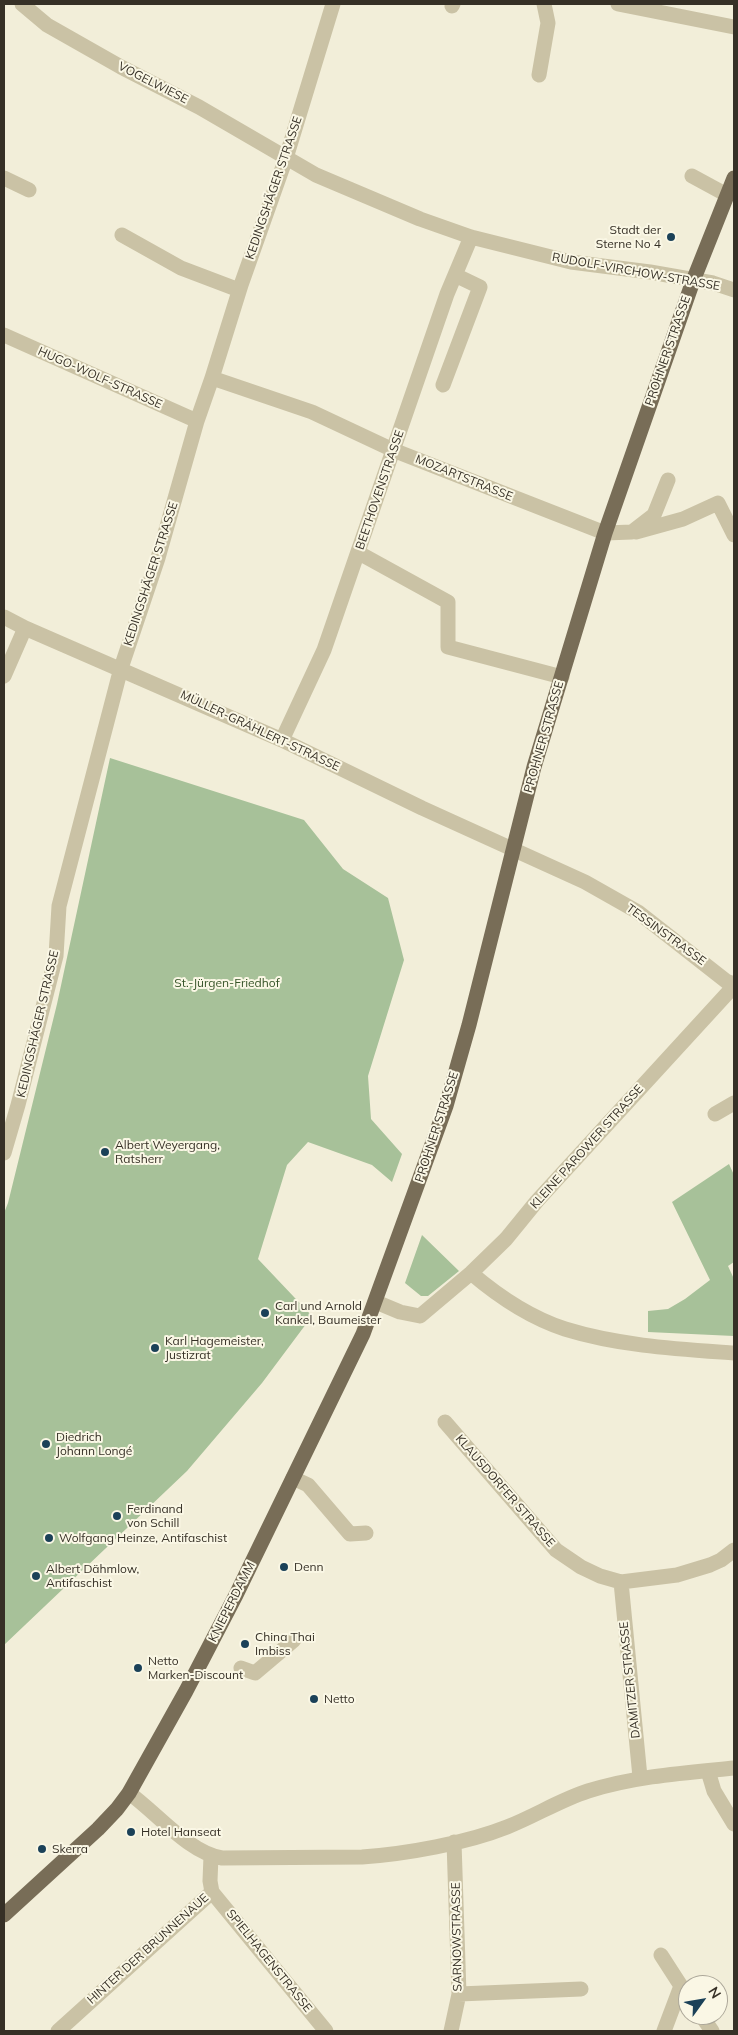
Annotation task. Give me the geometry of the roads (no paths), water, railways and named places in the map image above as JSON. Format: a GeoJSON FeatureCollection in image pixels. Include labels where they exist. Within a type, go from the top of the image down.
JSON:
{"type":"FeatureCollection","features":[{"type":"Feature","properties":{"kind":"main road","name":"PROHNER STRASSE"},"geometry":{"type":"LineString","coordinates":[[376,1302],[446,1106],[469,1025],[534,767],[605,533],[693,281],[734,178]]}},
{"type":"Feature","properties":{"kind":"main road","name":"KNIEPERDAMM"},"geometry":{"type":"LineString","coordinates":[[4,1916],[98,1829],[118,1809],[128,1793],[186,1691],[293,1478],[354,1353],[376,1302]]}},
{"type":"Feature","properties":{"kind":"street","name":"VOGELWIESE"},"geometry":{"type":"LineString","coordinates":[[22,4],[47,25],[121,67],[199,107],[286,158]]}},
{"type":"Feature","properties":{"kind":"street","name":"KEDINGSHÄGER STRASSE"},"geometry":{"type":"LineString","coordinates":[[4,1153],[56,956],[59,906],[121,668],[158,558],[197,420],[239,290],[286,158],[333,4]]}},
{"type":"Feature","properties":{"kind":"street"},"geometry":{"type":"LineString","coordinates":[[539,75],[548,23],[544,4]]}},
{"type":"Feature","properties":{"kind":"street"},"geometry":{"type":"LineString","coordinates":[[618,4],[734,26]]}},
{"type":"Feature","properties":{"kind":"street","name":"RUDOLF-VIRCHOW-STRASSE"},"geometry":{"type":"LineString","coordinates":[[286,158],[377,202],[471,237],[571,262],[650,272],[734,290]]}},
{"type":"Feature","properties":{"kind":"street"},"geometry":{"type":"LineString","coordinates":[[692,176],[727,195]]}},
{"type":"Feature","properties":{"kind":"street"},"geometry":{"type":"LineString","coordinates":[[4,178],[29,190]]}},
{"type":"Feature","properties":{"kind":"street"},"geometry":{"type":"LineString","coordinates":[[122,235],[181,268],[239,290]]}},
{"type":"Feature","properties":{"kind":"street","name":"BEETHOVENSTRASSE"},"geometry":{"type":"LineString","coordinates":[[282,740],[324,650],[393,450],[471,237]]}},
{"type":"Feature","properties":{"kind":"street"},"geometry":{"type":"LineString","coordinates":[[443,385],[480,288],[456,275]]}},
{"type":"Feature","properties":{"kind":"street","name":"HUGO-WOLF-STRASSE"},"geometry":{"type":"LineString","coordinates":[[4,334],[197,420]]}},
{"type":"Feature","properties":{"kind":"street","name":"MOZARTSTRASSE"},"geometry":{"type":"LineString","coordinates":[[212,378],[312,412],[393,450],[605,533]]}},
{"type":"Feature","properties":{"kind":"street"},"geometry":{"type":"LineString","coordinates":[[632,532],[654,515],[668,480]]}},
{"type":"Feature","properties":{"kind":"street"},"geometry":{"type":"LineString","coordinates":[[605,533],[641,532],[683,519],[718,503],[734,535]]}},
{"type":"Feature","properties":{"kind":"street"},"geometry":{"type":"LineString","coordinates":[[359,553],[448,602],[448,647],[562,677]]}},
{"type":"Feature","properties":{"kind":"street","name":"MÜLLER-GRÄHLERT-STRASSE"},"geometry":{"type":"LineString","coordinates":[[4,617],[25,628],[121,668],[282,740],[514,851]]}},
{"type":"Feature","properties":{"kind":"street"},"geometry":{"type":"LineString","coordinates":[[4,676],[25,628]]}},
{"type":"Feature","properties":{"kind":"street","name":"TESSINSTRASSE"},"geometry":{"type":"LineString","coordinates":[[514,851],[585,882],[638,912],[726,981],[734,985]]}},
{"type":"Feature","properties":{"kind":"street","name":"KLEINE PAROWER STRASSE"},"geometry":{"type":"LineString","coordinates":[[376,1302],[400,1312],[420,1316],[436,1304],[506,1239],[537,1201],[734,985]]}},
{"type":"Feature","properties":{"kind":"street"},"geometry":{"type":"LineString","coordinates":[[715,1114],[734,1104]]}},
{"type":"Feature","properties":{"kind":"street"},"geometry":{"type":"LineString","coordinates":[[471,1273],[510,1303],[564,1329],[646,1347],[734,1353]]}},
{"type":"Feature","properties":{"kind":"street","name":"KLAUSDORFER STRASSE"},"geometry":{"type":"LineString","coordinates":[[445,1422],[556,1550],[581,1567],[600,1576],[621,1582]]}},
{"type":"Feature","properties":{"kind":"street"},"geometry":{"type":"LineString","coordinates":[[293,1478],[308,1485],[350,1534],[366,1533]]}},
{"type":"Feature","properties":{"kind":"street"},"geometry":{"type":"LineString","coordinates":[[621,1582],[677,1575],[699,1570],[721,1560],[734,1550]]}},
{"type":"Feature","properties":{"kind":"street","name":"DAMITZER STRASSE"},"geometry":{"type":"LineString","coordinates":[[621,1582],[634,1783]]}},
{"type":"Feature","properties":{"kind":"street"},"geometry":{"type":"LineString","coordinates":[[241,1668],[255,1673],[294,1640]]}},
{"type":"Feature","properties":{"kind":"street"},"geometry":{"type":"LineString","coordinates":[[128,1793],[182,1838],[211,1856],[222,1858],[370,1856],[454,1842],[507,1827],[572,1797],[634,1783],[734,1768]]}},
{"type":"Feature","properties":{"kind":"street"},"geometry":{"type":"LineString","coordinates":[[708,1771],[714,1791],[734,1824]]}},
{"type":"Feature","properties":{"kind":"street","name":"SARNOWSTRASSE"},"geometry":{"type":"LineString","coordinates":[[451,2031],[459,1994],[454,1842]]}},
{"type":"Feature","properties":{"kind":"street","name":"HINTER DER BRUNNENAUE"},"geometry":{"type":"LineString","coordinates":[[60,2030],[212,1892],[210,1881],[211,1856]]}},
{"type":"Feature","properties":{"kind":"street","name":"SPIELHAGENSTRASSE"},"geometry":{"type":"LineString","coordinates":[[212,1892],[326,2031]]}},
{"type":"Feature","properties":{"kind":"street"},"geometry":{"type":"LineString","coordinates":[[661,1956],[678,1982]]}},
{"type":"Feature","properties":{"kind":"street"},"geometry":{"type":"LineString","coordinates":[[459,1994],[581,1989]]}},
{"type":"Feature","properties":{"kind":"street"},"geometry":{"type":"LineString","coordinates":[[664,2031],[678,2003]]}},
{"type":"Feature","properties":{"kind":"place","name":"Stadt der Sterne No 4"},"geometry":{"type":"Point","coordinates":[671,237]}},
{"type":"Feature","properties":{"kind":"place","name":"Albert Weyergang, Ratsherr"},"geometry":{"type":"Point","coordinates":[105,1152]}},
{"type":"Feature","properties":{"kind":"place","name":"Carl und Arnold Kankel, Baumeister"},"geometry":{"type":"Point","coordinates":[265,1313]}},
{"type":"Feature","properties":{"kind":"place","name":"Karl Hagemeister, Justizrat"},"geometry":{"type":"Point","coordinates":[155,1348]}},
{"type":"Feature","properties":{"kind":"place","name":"Diedrich Johann Longé"},"geometry":{"type":"Point","coordinates":[46,1444]}},
{"type":"Feature","properties":{"kind":"place","name":"Ferdinand von Schill"},"geometry":{"type":"Point","coordinates":[117,1516]}},
{"type":"Feature","properties":{"kind":"place","name":"Wolfgang Heinze, Antifaschist"},"geometry":{"type":"Point","coordinates":[49,1538]}},
{"type":"Feature","properties":{"kind":"place","name":"Denn"},"geometry":{"type":"Point","coordinates":[284,1567]}},
{"type":"Feature","properties":{"kind":"place","name":"Albert Dähmlow, Antifaschist"},"geometry":{"type":"Point","coordinates":[36,1576]}},
{"type":"Feature","properties":{"kind":"place","name":"China Thai Imbiss"},"geometry":{"type":"Point","coordinates":[245,1644]}},
{"type":"Feature","properties":{"kind":"place","name":"Netto Marken-Discount"},"geometry":{"type":"Point","coordinates":[138,1668]}},
{"type":"Feature","properties":{"kind":"place","name":"Netto"},"geometry":{"type":"Point","coordinates":[314,1699]}},
{"type":"Feature","properties":{"kind":"place","name":"Hotel Hanseat"},"geometry":{"type":"Point","coordinates":[131,1832]}},
{"type":"Feature","properties":{"kind":"place","name":"Skerra"},"geometry":{"type":"Point","coordinates":[42,1849]}},
{"type":"Feature","properties":{"kind":"park label","name":"St.-Jürgen-Friedhof"},"geometry":{"type":"Point","coordinates":[227,983]}}]}
